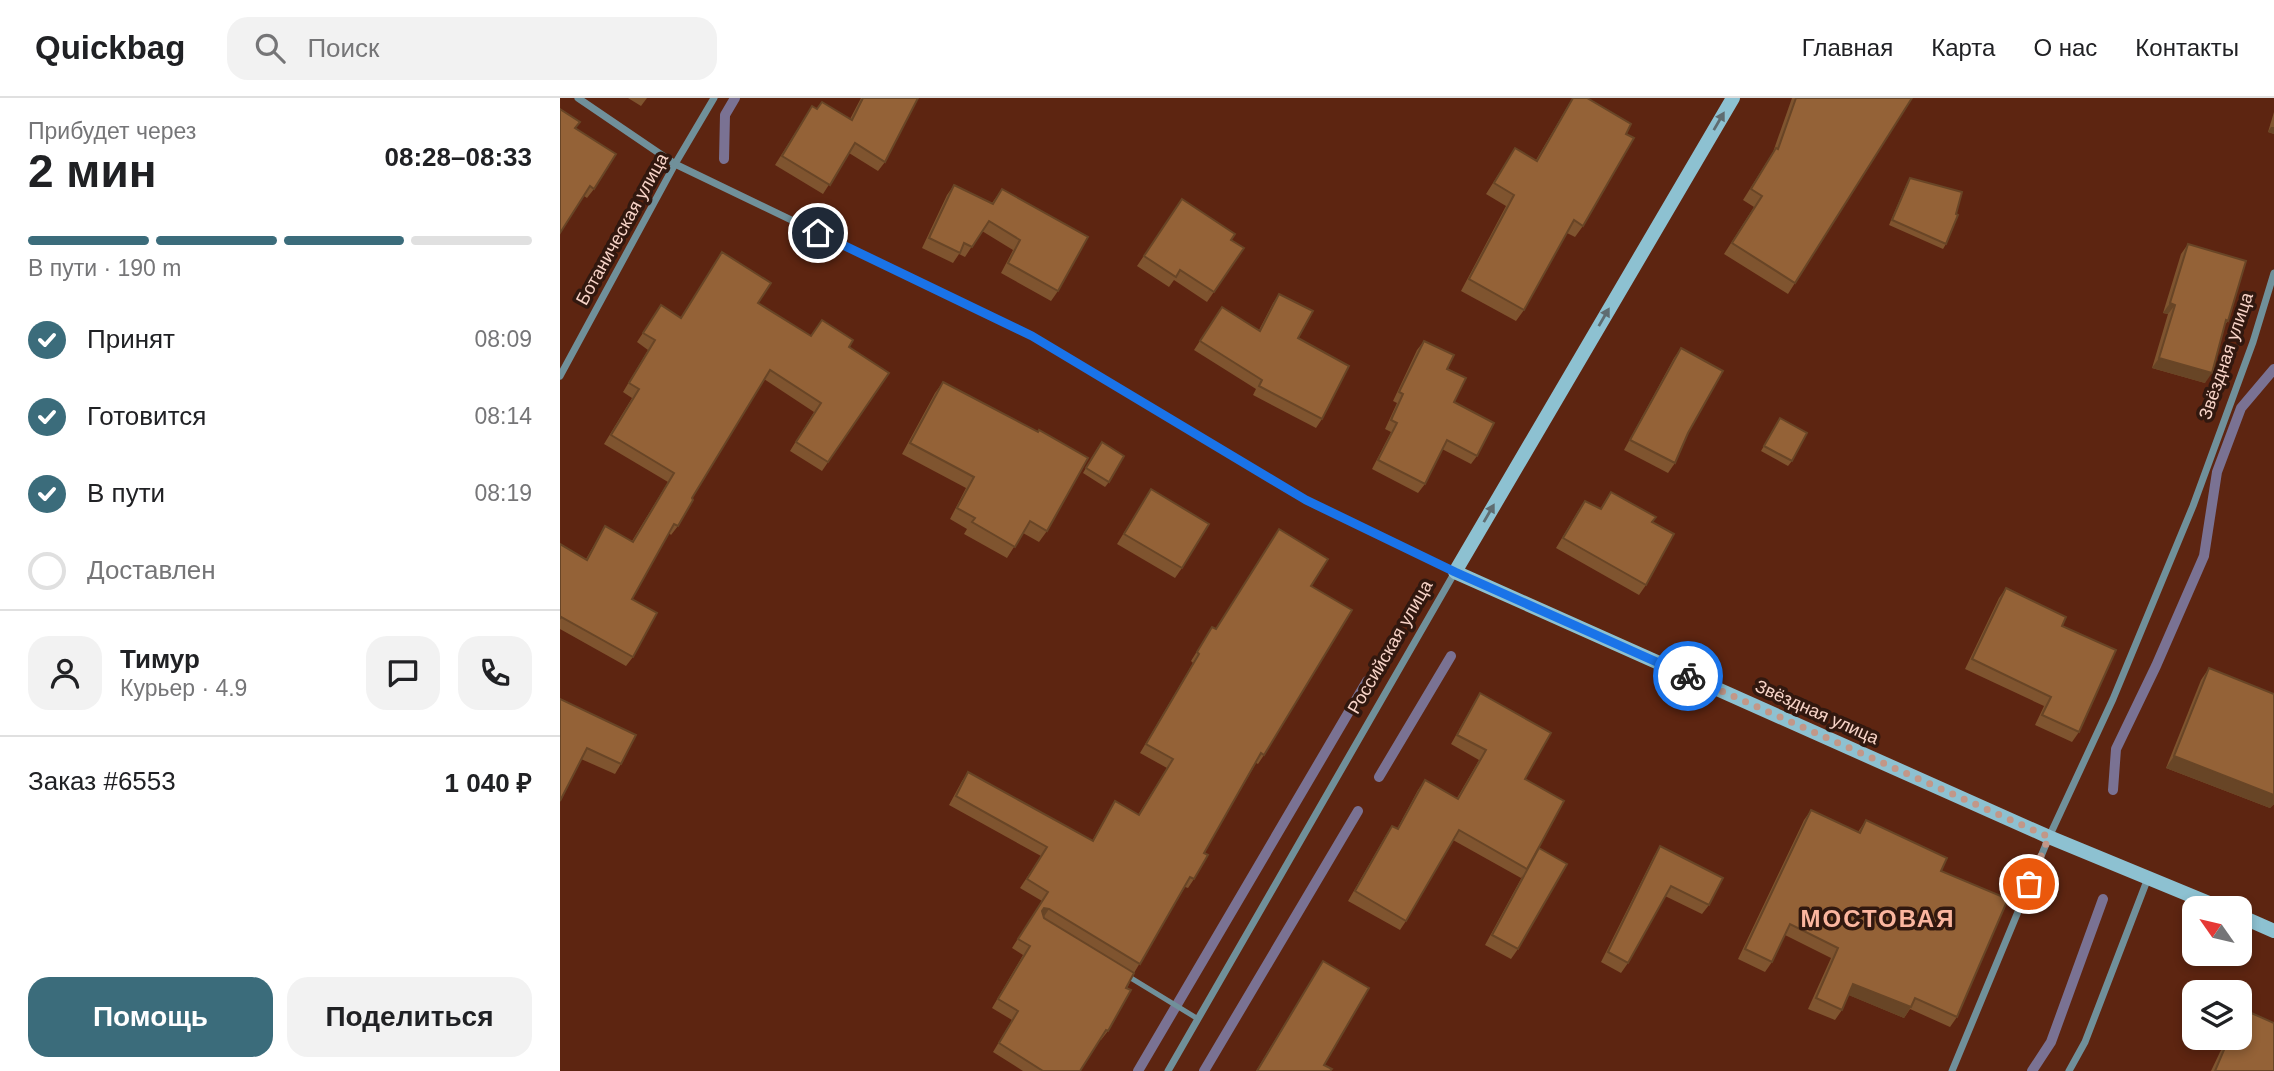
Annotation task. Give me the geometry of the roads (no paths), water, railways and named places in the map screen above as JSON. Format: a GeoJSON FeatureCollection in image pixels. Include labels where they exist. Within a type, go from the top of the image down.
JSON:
{"type":"FeatureCollection","features":[{"type":"Feature","properties":{"kind":"street"},"geometry":{"type":"LineString","coordinates":[[578,98],[675,164],[1032,336],[1306,500],[1455,572]]}},
{"type":"Feature","properties":{"kind":"street","name":"Ботаническая улица"},"geometry":{"type":"LineString","coordinates":[[560,376],[675,164],[714,98]]}},
{"type":"Feature","properties":{"kind":"street","name":"Российская улица"},"geometry":{"type":"LineString","coordinates":[[1168,1071],[1732,98]]}},
{"type":"Feature","properties":{"kind":"street","name":"Звёздная улица"},"geometry":{"type":"LineString","coordinates":[[1952,1071],[2049,837],[2113,699],[2193,506],[2253,342],[2274,273]]}},
{"type":"Feature","properties":{"kind":"street","name":"Звёздная улица"},"geometry":{"type":"LineString","coordinates":[[1455,572],[2049,837],[2193,896]]}},
{"type":"Feature","properties":{"kind":"street"},"geometry":{"type":"LineString","coordinates":[[2069,1071],[2085,1042],[2149,877]]}},
{"type":"Feature","properties":{"kind":"street"},"geometry":{"type":"LineString","coordinates":[[2252,921],[2274,931]]}},
{"type":"Feature","properties":{"kind":"lane"},"geometry":{"type":"LineString","coordinates":[[1119,971],[1198,1019]]}},
{"type":"Feature","properties":{"kind":"waterway"},"geometry":{"type":"LineString","coordinates":[[724,159],[725,115],[735,98]]}},
{"type":"Feature","properties":{"kind":"waterway"},"geometry":{"type":"LineString","coordinates":[[2113,790],[2116,749],[2204,556],[2217,472],[2241,408],[2274,369]]}},
{"type":"Feature","properties":{"kind":"waterway"},"geometry":{"type":"LineString","coordinates":[[1379,777],[1451,656]]}},
{"type":"Feature","properties":{"kind":"waterway"},"geometry":{"type":"LineString","coordinates":[[1138,1071],[1367,681]]}},
{"type":"Feature","properties":{"kind":"waterway"},"geometry":{"type":"LineString","coordinates":[[1204,1071],[1358,811]]}},
{"type":"Feature","properties":{"kind":"waterway"},"geometry":{"type":"LineString","coordinates":[[2032,1071],[2051,1042],[2103,899]]}},
{"type":"Feature","properties":{"kind":"district","name":"МОСТОВАЯ"},"geometry":{"type":"Point","coordinates":[1878,919]}}]}
